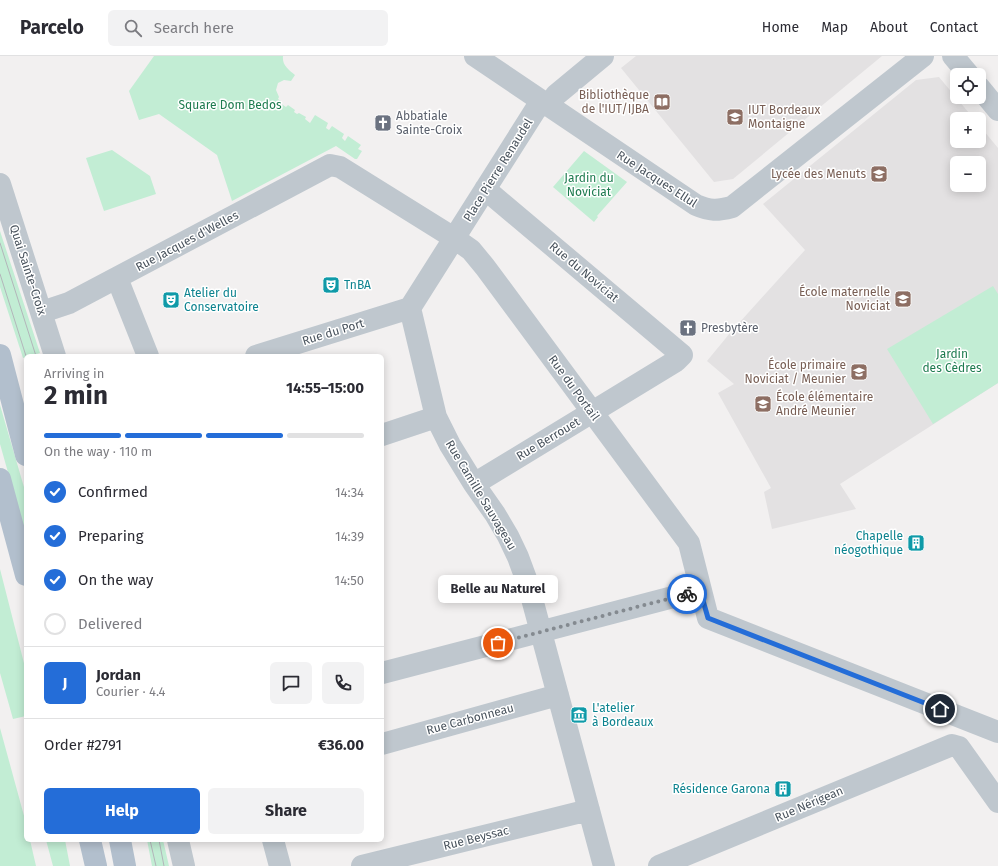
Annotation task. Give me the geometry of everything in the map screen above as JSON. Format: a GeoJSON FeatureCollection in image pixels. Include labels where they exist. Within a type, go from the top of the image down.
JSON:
{"type":"FeatureCollection","features":[{"type":"Feature","properties":{"kind":"main road"},"geometry":{"type":"LineString","coordinates":[[0,355],[24,447]]}},
{"type":"Feature","properties":{"kind":"main road"},"geometry":{"type":"LineString","coordinates":[[0,479],[24,568]]}},
{"type":"Feature","properties":{"kind":"main road"},"geometry":{"type":"LineString","coordinates":[[90,842],[96,866]]}},
{"type":"Feature","properties":{"kind":"main road"},"geometry":{"type":"LineString","coordinates":[[120,842],[125,866]]}},
{"type":"Feature","properties":{"kind":"street","name":"Place Pierre Renaudel"},"geometry":{"type":"LineString","coordinates":[[410,308],[485,189],[545,104],[603,56]]}},
{"type":"Feature","properties":{"kind":"street","name":"Rue Jacques Ellul"},"geometry":{"type":"LineString","coordinates":[[545,104],[696,205],[706,209],[718,211],[732,207],[923,56]]}},
{"type":"Feature","properties":{"kind":"street"},"geometry":{"type":"LineString","coordinates":[[953,56],[963,68]]}},
{"type":"Feature","properties":{"kind":"street"},"geometry":{"type":"LineString","coordinates":[[477,58],[545,104]]}},
{"type":"Feature","properties":{"kind":"street"},"geometry":{"type":"LineString","coordinates":[[986,95],[998,110]]}},
{"type":"Feature","properties":{"kind":"street","name":"Rue Jacques d'Welles"},"geometry":{"type":"LineString","coordinates":[[42,312],[69,303],[330,165],[340,167],[454,238]]}},
{"type":"Feature","properties":{"kind":"street","name":"Quai Sainte-Croix"},"geometry":{"type":"LineString","coordinates":[[0,184],[55,354]]}},
{"type":"Feature","properties":{"kind":"street","name":"Rue du Noviciat"},"geometry":{"type":"LineString","coordinates":[[485,189],[682,355]]}},
{"type":"Feature","properties":{"kind":"street","name":"Rue du Portail"},"geometry":{"type":"LineString","coordinates":[[454,238],[472,250],[486,267],[689,543],[700,590]]}},
{"type":"Feature","properties":{"kind":"street"},"geometry":{"type":"LineString","coordinates":[[117,278],[147,354]]}},
{"type":"Feature","properties":{"kind":"street","name":"Rue du Port"},"geometry":{"type":"LineString","coordinates":[[262,354],[410,308]]}},
{"type":"Feature","properties":{"kind":"street","name":"Rue Camille Sauvageau"},"geometry":{"type":"LineString","coordinates":[[410,308],[436,417],[450,445],[508,536],[528,584],[604,866]]}},
{"type":"Feature","properties":{"kind":"street","name":"Rue Berrouet"},"geometry":{"type":"LineString","coordinates":[[474,484],[676,361],[682,355]]}},
{"type":"Feature","properties":{"kind":"street"},"geometry":{"type":"LineString","coordinates":[[384,434],[436,417]]}},
{"type":"Feature","properties":{"kind":"street"},"geometry":{"type":"LineString","coordinates":[[384,672],[700,590],[708,618],[998,732]]}},
{"type":"Feature","properties":{"kind":"street","name":"Rue Carbonneau"},"geometry":{"type":"LineString","coordinates":[[384,743],[558,695]]}},
{"type":"Feature","properties":{"kind":"street"},"geometry":{"type":"LineString","coordinates":[[969,721],[959,747],[998,802]]}},
{"type":"Feature","properties":{"kind":"street","name":"Rue Nérigean"},"geometry":{"type":"LineString","coordinates":[[659,866],[952,744],[959,747]]}},
{"type":"Feature","properties":{"kind":"street","name":"Rue Beyssac"},"geometry":{"type":"LineString","coordinates":[[362,866],[589,810]]}},
{"type":"Feature","properties":{"kind":"street"},"geometry":{"type":"LineString","coordinates":[[178,842],[184,866]]}},
{"type":"Feature","properties":{"kind":"street"},"geometry":{"type":"LineString","coordinates":[[273,842],[280,866]]}},
{"type":"Feature","properties":{"kind":"shaded area","name":"IUT Bordeaux Montaigne"},"geometry":{"type":"Polygon","coordinates":[[[636,56],[882,56],[733,179],[714,182],[621,68],[636,56]]]}},
{"type":"Feature","properties":{"kind":"shaded area","name":"École primaire Noviciat / Meunier"},"geometry":{"type":"Polygon","coordinates":[[[939,77],[950,90],[950,104],[962,104],[968,112],[950,112],[950,148],[986,148],[986,133],[998,148],[998,383],[840,484],[856,509],[772,529],[764,492],[771,488],[718,393],[734,384],[707,361],[730,333],[805,250],[763,204],[916,80],[939,77]]]}},
{"type":"Feature","properties":{"kind":"green space","name":"Square Dom Bedos"},"geometry":{"type":"Polygon","coordinates":[[[154,56],[283,56],[288,69],[295,75],[291,81],[284,80],[278,83],[276,90],[279,97],[278,99],[281,101],[280,103],[286,107],[288,105],[295,110],[294,112],[297,114],[299,113],[306,117],[305,119],[310,123],[315,115],[328,123],[326,128],[329,130],[332,126],[344,134],[342,138],[345,141],[348,136],[361,145],[358,149],[362,151],[357,159],[355,159],[336,146],[232,201],[217,155],[159,114],[139,120],[129,91],[154,56]]]}},
{"type":"Feature","properties":{"kind":"green space"},"geometry":{"type":"Polygon","coordinates":[[[112,150],[150,176],[156,194],[104,211],[86,158],[112,150]]]}},
{"type":"Feature","properties":{"kind":"green space","name":"Jardin du Noviciat"},"geometry":{"type":"Polygon","coordinates":[[[584,151],[627,182],[597,216],[598,217],[594,222],[553,187],[584,151]]]}},
{"type":"Feature","properties":{"kind":"green space"},"geometry":{"type":"Polygon","coordinates":[[[0,231],[40,353],[24,354],[23,358],[0,287],[0,231]]]}},
{"type":"Feature","properties":{"kind":"green space","name":"Jardin des Cèdres"},"geometry":{"type":"Polygon","coordinates":[[[993,286],[998,294],[998,383],[933,424],[887,349],[993,286]]]}},
{"type":"Feature","properties":{"kind":"green space"},"geometry":{"type":"Polygon","coordinates":[[[0,405],[24,487],[24,529],[0,444],[0,405]]]}},
{"type":"Feature","properties":{"kind":"green space"},"geometry":{"type":"Polygon","coordinates":[[[0,569],[24,663],[24,716],[13,719],[0,673],[0,569]]]}},
{"type":"Feature","properties":{"kind":"green space"},"geometry":{"type":"Polygon","coordinates":[[[0,728],[24,816],[24,842],[30,842],[36,866],[0,866],[0,728]]]}},
{"type":"Feature","properties":{"kind":"green space"},"geometry":{"type":"Polygon","coordinates":[[[47,842],[65,842],[70,866],[53,866],[47,842]]]}},
{"type":"Feature","properties":{"kind":"green space"},"geometry":{"type":"Polygon","coordinates":[[[147,842],[163,842],[169,866],[152,866],[147,842]]]}},
{"type":"Feature","properties":{"kind":"tram line"},"geometry":{"type":"LineString","coordinates":[[0,243],[35,354]]}},
{"type":"Feature","properties":{"kind":"tram line"},"geometry":{"type":"LineString","coordinates":[[0,274],[25,354]]}},
{"type":"Feature","properties":{"kind":"tram line"},"geometry":{"type":"LineString","coordinates":[[150,842],[156,866]]}},
{"type":"Feature","properties":{"kind":"tram line"},"geometry":{"type":"LineString","coordinates":[[159,842],[164,866]]}},
{"type":"Feature","properties":{"kind":"way so far"},"geometry":{"type":"LineString","coordinates":[[498,643],[687,594]]}},
{"type":"Feature","properties":{"kind":"place","name":"Bibliothèque de l'IUT/IJBA"},"geometry":{"type":"Point","coordinates":[662,102]}},
{"type":"Feature","properties":{"kind":"place","name":"IUT Bordeaux Montaigne"},"geometry":{"type":"Point","coordinates":[735,117]}},
{"type":"Feature","properties":{"kind":"place","name":"Abbatiale Sainte-Croix"},"geometry":{"type":"Point","coordinates":[383,123]}},
{"type":"Feature","properties":{"kind":"place","name":"Lycée des Menuts"},"geometry":{"type":"Point","coordinates":[879,174]}},
{"type":"Feature","properties":{"kind":"place","name":"TnBA"},"geometry":{"type":"Point","coordinates":[331,285]}},
{"type":"Feature","properties":{"kind":"place","name":"École maternelle Noviciat"},"geometry":{"type":"Point","coordinates":[903,299]}},
{"type":"Feature","properties":{"kind":"place","name":"Atelier du Conservatoire"},"geometry":{"type":"Point","coordinates":[171,300]}},
{"type":"Feature","properties":{"kind":"place","name":"Presbytère"},"geometry":{"type":"Point","coordinates":[688,328]}},
{"type":"Feature","properties":{"kind":"place","name":"École primaire Noviciat / Meunier"},"geometry":{"type":"Point","coordinates":[859,372]}},
{"type":"Feature","properties":{"kind":"place","name":"École élémentaire André Meunier"},"geometry":{"type":"Point","coordinates":[763,404]}},
{"type":"Feature","properties":{"kind":"place","name":"Chapelle néogothique"},"geometry":{"type":"Point","coordinates":[916,543]}},
{"type":"Feature","properties":{"kind":"place","name":"Belle au Naturel"},"geometry":{"type":"Point","coordinates":[498,643]}},
{"type":"Feature","properties":{"kind":"place","name":"L'atelier à Bordeaux"},"geometry":{"type":"Point","coordinates":[579,715]}},
{"type":"Feature","properties":{"kind":"place","name":"Résidence Garona"},"geometry":{"type":"Point","coordinates":[783,789]}},
{"type":"Feature","properties":{"kind":"route"},"geometry":{"type":"LineString","coordinates":[[687,594],[700,590],[708,618],[940,709]]}}]}
